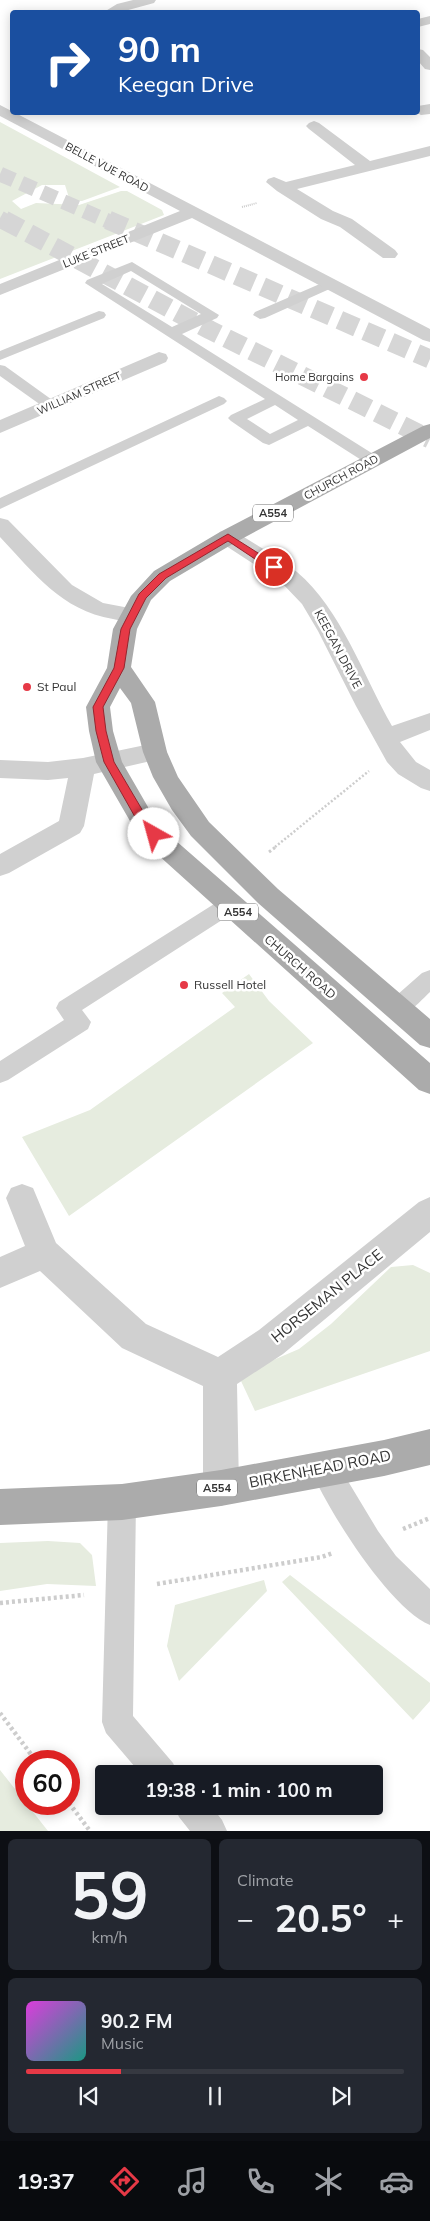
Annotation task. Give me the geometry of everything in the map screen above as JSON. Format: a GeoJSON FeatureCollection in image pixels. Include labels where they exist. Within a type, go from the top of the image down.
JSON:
{"type":"FeatureCollection","features":[{"type":"Feature","properties":{"kind":"main road","name":"CHURCH ROAD"},"geometry":{"type":"LineString","coordinates":[[430,430],[228,537],[162,576],[142,596],[125,629],[119,668],[98,707],[101,731],[96,764],[166,847],[229,905],[430,1081]]}},
{"type":"Feature","properties":{"kind":"main road","name":"A554"},"geometry":{"type":"LineString","coordinates":[[119,668],[143,702],[155,752],[166,777],[181,803],[200,829],[243,873],[430,1036]]}},
{"type":"Feature","properties":{"kind":"main road","name":"BIRKENHEAD ROAD"},"geometry":{"type":"LineString","coordinates":[[0,1507],[122,1502],[221,1488],[384,1458],[430,1447]]}},
{"type":"Feature","properties":{"kind":"street"},"geometry":{"type":"LineString","coordinates":[[115,10],[122,6],[149,0]]}},
{"type":"Feature","properties":{"kind":"street"},"geometry":{"type":"LineString","coordinates":[[420,55],[430,66]]}},
{"type":"Feature","properties":{"kind":"street","name":"BELLE VUE ROAD"},"geometry":{"type":"LineString","coordinates":[[14,115],[329,284]]}},
{"type":"Feature","properties":{"kind":"street"},"geometry":{"type":"LineString","coordinates":[[336,122],[307,127],[367,167]]}},
{"type":"Feature","properties":{"kind":"street"},"geometry":{"type":"LineString","coordinates":[[282,187],[430,151]]}},
{"type":"Feature","properties":{"kind":"street"},"geometry":{"type":"LineString","coordinates":[[414,155],[430,166]]}},
{"type":"Feature","properties":{"kind":"street"},"geometry":{"type":"LineString","coordinates":[[282,187],[327,215],[346,223],[389,254]]}},
{"type":"Feature","properties":{"kind":"street","name":"LUKE STREET"},"geometry":{"type":"LineString","coordinates":[[0,290],[204,218]]}},
{"type":"Feature","properties":{"kind":"street"},"geometry":{"type":"LineString","coordinates":[[329,284],[430,336]]}},
{"type":"Feature","properties":{"kind":"street"},"geometry":{"type":"LineString","coordinates":[[407,325],[430,318]]}},
{"type":"Feature","properties":{"kind":"street","name":"WILLIAM STREET"},"geometry":{"type":"LineString","coordinates":[[0,428],[159,358]]}},
{"type":"Feature","properties":{"kind":"street"},"geometry":{"type":"LineString","coordinates":[[0,525],[9,545],[64,590],[97,609],[132,615]]}},
{"type":"Feature","properties":{"kind":"street","name":"KEEGAN DRIVE"},"geometry":{"type":"LineString","coordinates":[[228,537],[288,577],[311,600],[330,631],[389,745],[407,768],[430,782]]}},
{"type":"Feature","properties":{"kind":"street"},"geometry":{"type":"LineString","coordinates":[[389,745],[430,721]]}},
{"type":"Feature","properties":{"kind":"street"},"geometry":{"type":"LineString","coordinates":[[0,769],[48,771],[155,752]]}},
{"type":"Feature","properties":{"kind":"street"},"geometry":{"type":"LineString","coordinates":[[0,866],[71,826],[96,764]]}},
{"type":"Feature","properties":{"kind":"street"},"geometry":{"type":"LineString","coordinates":[[22,1198],[44,1254],[134,1336],[220,1376],[221,1488]]}},
{"type":"Feature","properties":{"kind":"street","name":"HORSEMAN PLACE"},"geometry":{"type":"LineString","coordinates":[[220,1376],[271,1342],[430,1212]]}},
{"type":"Feature","properties":{"kind":"street"},"geometry":{"type":"LineString","coordinates":[[0,1273],[44,1254]]}},
{"type":"Feature","properties":{"kind":"lane"},"geometry":{"type":"LineString","coordinates":[[171,333],[212,315],[132,266],[92,283],[132,308],[171,333],[276,399],[372,460]]}},
{"type":"Feature","properties":{"kind":"lane"},"geometry":{"type":"LineString","coordinates":[[260,315],[329,284]]}},
{"type":"Feature","properties":{"kind":"lane"},"geometry":{"type":"LineString","coordinates":[[0,356],[99,315]]}},
{"type":"Feature","properties":{"kind":"lane"},"geometry":{"type":"LineString","coordinates":[[0,368],[50,405]]}},
{"type":"Feature","properties":{"kind":"lane"},"geometry":{"type":"LineString","coordinates":[[276,399],[236,418],[269,440],[309,420]]}},
{"type":"Feature","properties":{"kind":"lane"},"geometry":{"type":"LineString","coordinates":[[0,504],[219,401]]}},
{"type":"Feature","properties":{"kind":"lane"},"geometry":{"type":"LineString","coordinates":[[0,1073],[80,1022],[67,1008],[229,905]]}},
{"type":"Feature","properties":{"kind":"lane"},"geometry":{"type":"LineString","coordinates":[[397,1008],[430,979]]}},
{"type":"Feature","properties":{"kind":"lane"},"geometry":{"type":"LineString","coordinates":[[324,1468],[368,1541],[386,1566],[430,1610]]}},
{"type":"Feature","properties":{"kind":"lane"},"geometry":{"type":"LineString","coordinates":[[122,1502],[117,1722],[154,1765]]}},
{"type":"Feature","properties":{"kind":"lane"},"geometry":{"type":"LineString","coordinates":[[198,1815],[211,1831]]}},
{"type":"Feature","properties":{"kind":"path"},"geometry":{"type":"LineString","coordinates":[[204,218],[282,187]]}},
{"type":"Feature","properties":{"kind":"path"},"geometry":{"type":"LineString","coordinates":[[243,873],[389,745]]}},
{"type":"Feature","properties":{"kind":"path"},"geometry":{"type":"LineString","coordinates":[[410,1527],[430,1518]]}},
{"type":"Feature","properties":{"kind":"path"},"geometry":{"type":"LineString","coordinates":[[163,1583],[322,1556]]}},
{"type":"Feature","properties":{"kind":"path"},"geometry":{"type":"LineString","coordinates":[[0,1603],[82,1595]]}},
{"type":"Feature","properties":{"kind":"path"},"geometry":{"type":"LineString","coordinates":[[0,1713],[28,1750]]}},
{"type":"Feature","properties":{"kind":"path"},"geometry":{"type":"LineString","coordinates":[[78,1815],[90,1831]]}},
{"type":"Feature","properties":{"kind":"shaded area"},"geometry":{"type":"Polygon","coordinates":[[[0,122],[120,187],[82,201],[70,201],[65,185],[42,185],[12,201],[21,209],[36,203],[79,205],[121,191],[127,191],[162,210],[164,215],[0,279],[0,122]]]}},
{"type":"Feature","properties":{"kind":"shaded area"},"geometry":{"type":"Polygon","coordinates":[[[249,974],[269,1001],[313,1043],[69,1216],[22,1137],[90,1110],[235,1007],[222,993],[249,974]]]}},
{"type":"Feature","properties":{"kind":"shaded area"},"geometry":{"type":"Polygon","coordinates":[[[413,1265],[430,1273],[430,1351],[255,1411],[241,1381],[257,1367],[299,1349],[331,1324],[391,1267],[413,1265]]]}},
{"type":"Feature","properties":{"kind":"shaded area"},"geometry":{"type":"Polygon","coordinates":[[[48,1541],[80,1543],[92,1555],[96,1586],[47,1584],[0,1591],[0,1543],[48,1541]]]}},
{"type":"Feature","properties":{"kind":"shaded area"},"geometry":{"type":"Polygon","coordinates":[[[290,1575],[430,1683],[430,1701],[413,1720],[282,1582],[290,1575]]]}},
{"type":"Feature","properties":{"kind":"shaded area"},"geometry":{"type":"Polygon","coordinates":[[[264,1580],[267,1591],[179,1681],[167,1646],[175,1605],[264,1580]]]}},
{"type":"Feature","properties":{"kind":"shaded area"},"geometry":{"type":"Polygon","coordinates":[[[0,1770],[15,1789],[15,1815],[35,1815],[48,1831],[0,1831],[0,1770]]]}},
{"type":"Feature","properties":{"kind":"tunnel"},"geometry":{"type":"LineString","coordinates":[[0,174],[110,222]]}},
{"type":"Feature","properties":{"kind":"tunnel"},"geometry":{"type":"LineString","coordinates":[[0,218],[7,222]]}},
{"type":"Feature","properties":{"kind":"tunnel"},"geometry":{"type":"LineString","coordinates":[[4,220],[210,330],[430,439]]}},
{"type":"Feature","properties":{"kind":"tunnel"},"geometry":{"type":"LineString","coordinates":[[108,220],[430,359]]}},
{"type":"Feature","properties":{"kind":"place","name":"Home Bargains"},"geometry":{"type":"Point","coordinates":[364,377]}},
{"type":"Feature","properties":{"kind":"place","name":"St Paul"},"geometry":{"type":"Point","coordinates":[27,687]}},
{"type":"Feature","properties":{"kind":"place","name":"Russell Hotel"},"geometry":{"type":"Point","coordinates":[184,985]}},
{"type":"Feature","properties":{"kind":"route"},"geometry":{"type":"LineString","coordinates":[[154,834],[143,821],[122,788],[109,762],[101,731],[98,707],[119,668],[125,629],[142,596],[162,576],[228,537],[274,567]]}}]}
